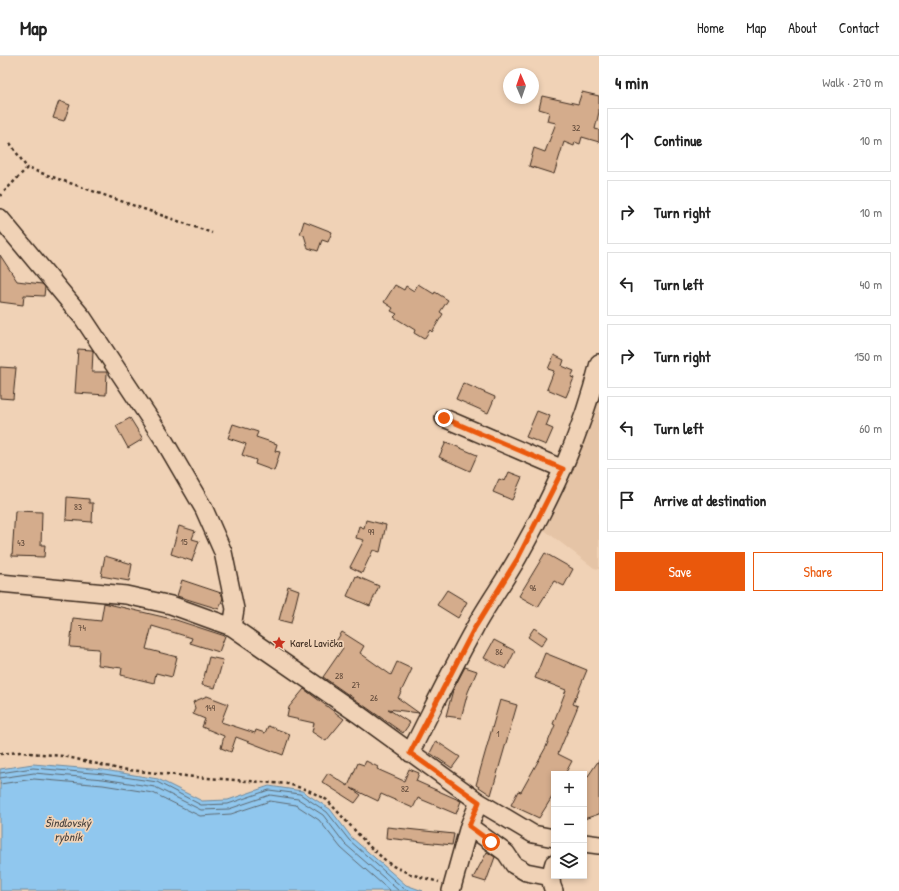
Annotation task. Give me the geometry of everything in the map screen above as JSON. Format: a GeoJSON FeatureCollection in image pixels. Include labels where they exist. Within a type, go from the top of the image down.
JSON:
{"type":"FeatureCollection","features":[{"type":"Feature","properties":{"kind":"street"},"geometry":{"type":"LineString","coordinates":[[0,218],[83,318],[162,437],[204,509],[223,552],[235,608],[232,627]]}},
{"type":"Feature","properties":{"kind":"street"},"geometry":{"type":"LineString","coordinates":[[410,753],[474,629],[518,558],[563,469],[575,442],[592,393],[599,363]]}},
{"type":"Feature","properties":{"kind":"street"},"geometry":{"type":"LineString","coordinates":[[444,418],[563,469]]}},
{"type":"Feature","properties":{"kind":"street"},"geometry":{"type":"LineString","coordinates":[[0,583],[126,595],[171,606],[232,627],[352,710],[479,802],[532,834],[551,837]]}},
{"type":"Feature","properties":{"kind":"street"},"geometry":{"type":"LineString","coordinates":[[451,888],[469,826],[479,802]]}},
{"type":"Feature","properties":{"kind":"street"},"geometry":{"type":"LineString","coordinates":[[469,826],[506,853],[514,865],[526,872],[551,877]]}},
{"type":"Feature","properties":{"kind":"street"},"geometry":{"type":"LineString","coordinates":[[587,843],[599,845]]}},
{"type":"Feature","properties":{"kind":"path"},"geometry":{"type":"LineString","coordinates":[[10,143],[27,168],[212,233]]}},
{"type":"Feature","properties":{"kind":"path"},"geometry":{"type":"LineString","coordinates":[[0,196],[27,168]]}},
{"type":"Feature","properties":{"kind":"path"},"geometry":{"type":"LineString","coordinates":[[0,754],[20,752],[63,756],[119,769],[195,777],[288,784],[302,788],[327,800],[370,847],[391,865],[410,874],[451,888]]}},
{"type":"Feature","properties":{"kind":"shaded area"},"geometry":{"type":"Polygon","coordinates":[[[599,401],[599,569],[594,568],[543,529],[588,435],[599,401]]]}},
{"type":"Feature","properties":{"kind":"water","name":"Šindlovský rybník"},"geometry":{"type":"Polygon","coordinates":[[[33,764],[104,770],[158,779],[202,801],[228,800],[269,786],[302,791],[330,809],[352,838],[406,885],[423,891],[0,891],[0,769],[33,764]]]}},
{"type":"Feature","properties":{"kind":"building"},"geometry":{"type":"Polygon","coordinates":[[[582,92],[599,96],[599,112],[595,129],[599,130],[599,142],[582,137],[580,144],[575,142],[574,146],[564,142],[554,174],[529,166],[534,148],[545,152],[556,123],[547,121],[549,112],[539,109],[542,96],[578,104],[582,92]]]}},
{"type":"Feature","properties":{"kind":"building"},"geometry":{"type":"Polygon","coordinates":[[[59,101],[70,105],[64,121],[53,118],[59,101]]]}},
{"type":"Feature","properties":{"kind":"building"},"geometry":{"type":"Polygon","coordinates":[[[304,221],[332,232],[328,242],[322,240],[318,251],[308,248],[304,235],[300,234],[304,221]]]}},
{"type":"Feature","properties":{"kind":"building"},"geometry":{"type":"Polygon","coordinates":[[[0,255],[17,281],[42,284],[45,287],[44,296],[24,295],[23,305],[0,302],[0,255]]]}},
{"type":"Feature","properties":{"kind":"building"},"geometry":{"type":"Polygon","coordinates":[[[418,284],[434,294],[435,292],[448,300],[440,312],[443,314],[432,332],[430,330],[424,339],[414,333],[415,330],[394,317],[397,314],[391,311],[393,308],[384,302],[395,285],[404,290],[406,286],[414,291],[418,284]]]}},
{"type":"Feature","properties":{"kind":"building"},"geometry":{"type":"Polygon","coordinates":[[[78,349],[93,351],[92,372],[107,372],[106,395],[75,393],[78,349]]]}},
{"type":"Feature","properties":{"kind":"building"},"geometry":{"type":"Polygon","coordinates":[[[554,355],[564,360],[562,366],[574,371],[571,377],[574,378],[566,397],[547,389],[554,371],[548,369],[554,355]]]}},
{"type":"Feature","properties":{"kind":"building"},"geometry":{"type":"Polygon","coordinates":[[[0,367],[16,368],[13,399],[0,398],[0,367]]]}},
{"type":"Feature","properties":{"kind":"building"},"geometry":{"type":"Polygon","coordinates":[[[463,383],[495,397],[488,413],[456,399],[463,383]]]}},
{"type":"Feature","properties":{"kind":"building"},"geometry":{"type":"Polygon","coordinates":[[[537,411],[550,416],[546,426],[553,429],[546,445],[526,437],[537,411]]]}},
{"type":"Feature","properties":{"kind":"building"},"geometry":{"type":"Polygon","coordinates":[[[130,418],[143,439],[128,448],[116,426],[130,418]]]}},
{"type":"Feature","properties":{"kind":"building"},"geometry":{"type":"Polygon","coordinates":[[[233,424],[258,432],[256,437],[277,444],[275,451],[280,452],[274,471],[255,464],[256,460],[242,455],[246,444],[228,438],[233,424]]]}},
{"type":"Feature","properties":{"kind":"building"},"geometry":{"type":"Polygon","coordinates":[[[446,442],[477,455],[470,471],[439,457],[446,442]]]}},
{"type":"Feature","properties":{"kind":"building"},"geometry":{"type":"Polygon","coordinates":[[[509,472],[522,477],[512,500],[493,492],[499,479],[505,481],[509,472]]]}},
{"type":"Feature","properties":{"kind":"building"},"geometry":{"type":"Polygon","coordinates":[[[67,497],[89,499],[89,503],[93,503],[92,522],[66,520],[67,497]]]}},
{"type":"Feature","properties":{"kind":"building"},"geometry":{"type":"Polygon","coordinates":[[[15,511],[42,512],[41,545],[45,545],[44,557],[12,556],[15,511]]]}},
{"type":"Feature","properties":{"kind":"building"},"geometry":{"type":"Polygon","coordinates":[[[366,520],[386,525],[380,552],[373,550],[362,573],[350,567],[364,540],[356,538],[359,526],[364,528],[366,520]]]}},
{"type":"Feature","properties":{"kind":"building"},"geometry":{"type":"Polygon","coordinates":[[[179,526],[195,531],[192,539],[199,541],[192,561],[171,554],[179,526]]]}},
{"type":"Feature","properties":{"kind":"building"},"geometry":{"type":"Polygon","coordinates":[[[545,553],[573,569],[564,586],[554,581],[538,607],[519,596],[545,553]]]}},
{"type":"Feature","properties":{"kind":"building"},"geometry":{"type":"Polygon","coordinates":[[[105,556],[132,564],[129,581],[101,576],[105,556]]]}},
{"type":"Feature","properties":{"kind":"building"},"geometry":{"type":"Polygon","coordinates":[[[356,576],[379,586],[370,606],[347,596],[356,576]]]}},
{"type":"Feature","properties":{"kind":"building"},"geometry":{"type":"Polygon","coordinates":[[[182,580],[221,593],[223,598],[219,609],[177,596],[182,580]]]}},
{"type":"Feature","properties":{"kind":"building"},"geometry":{"type":"Polygon","coordinates":[[[288,586],[299,590],[291,623],[279,620],[288,586]]]}},
{"type":"Feature","properties":{"kind":"building"},"geometry":{"type":"Polygon","coordinates":[[[447,590],[467,602],[458,618],[437,605],[447,590]]]}},
{"type":"Feature","properties":{"kind":"building"},"geometry":{"type":"Polygon","coordinates":[[[104,603],[176,620],[225,636],[219,652],[190,643],[192,638],[152,626],[146,649],[177,657],[172,677],[156,673],[154,683],[121,675],[122,668],[98,665],[99,649],[70,647],[73,618],[101,621],[104,603]]]}},
{"type":"Feature","properties":{"kind":"building"},"geometry":{"type":"Polygon","coordinates":[[[534,628],[547,637],[541,646],[528,637],[534,628]]]}},
{"type":"Feature","properties":{"kind":"building"},"geometry":{"type":"Polygon","coordinates":[[[342,632],[364,646],[360,653],[391,675],[397,662],[412,669],[398,698],[419,713],[388,709],[410,723],[403,733],[323,677],[343,648],[335,643],[342,632]]]}},
{"type":"Feature","properties":{"kind":"building"},"geometry":{"type":"Polygon","coordinates":[[[494,640],[515,651],[506,669],[484,658],[494,640]]]}},
{"type":"Feature","properties":{"kind":"building"},"geometry":{"type":"Polygon","coordinates":[[[545,653],[587,670],[573,704],[578,706],[558,754],[572,761],[567,771],[551,771],[551,799],[539,818],[511,805],[518,791],[521,792],[546,747],[555,725],[553,724],[566,690],[535,678],[545,653]]]}},
{"type":"Feature","properties":{"kind":"building"},"geometry":{"type":"Polygon","coordinates":[[[209,657],[223,660],[215,688],[202,685],[209,657]]]}},
{"type":"Feature","properties":{"kind":"building"},"geometry":{"type":"Polygon","coordinates":[[[465,667],[477,671],[468,692],[461,718],[446,716],[453,690],[465,667]]]}},
{"type":"Feature","properties":{"kind":"building"},"geometry":{"type":"Polygon","coordinates":[[[304,689],[344,719],[326,741],[312,732],[314,723],[287,717],[289,707],[304,689]]]}},
{"type":"Feature","properties":{"kind":"building"},"geometry":{"type":"Polygon","coordinates":[[[207,696],[228,704],[221,722],[255,733],[256,730],[265,733],[268,726],[290,734],[283,755],[236,737],[231,752],[221,748],[224,736],[202,727],[205,719],[193,714],[195,708],[193,702],[207,696]]]}},
{"type":"Feature","properties":{"kind":"building"},"geometry":{"type":"Polygon","coordinates":[[[500,700],[517,705],[491,795],[476,785],[500,700]]]}},
{"type":"Feature","properties":{"kind":"building"},"geometry":{"type":"Polygon","coordinates":[[[436,741],[460,757],[452,768],[430,753],[436,741]]]}},
{"type":"Feature","properties":{"kind":"building"},"geometry":{"type":"Polygon","coordinates":[[[599,760],[599,814],[587,818],[587,807],[587,778],[599,760]]]}},
{"type":"Feature","properties":{"kind":"building"},"geometry":{"type":"Polygon","coordinates":[[[366,761],[378,767],[377,769],[404,781],[409,769],[419,773],[416,781],[461,801],[456,814],[418,798],[413,808],[381,794],[378,801],[351,788],[361,795],[355,803],[322,782],[328,773],[348,786],[358,763],[364,765],[366,761]]]}},
{"type":"Feature","properties":{"kind":"building"},"geometry":{"type":"Polygon","coordinates":[[[387,827],[454,834],[452,845],[386,838],[387,827]]]}},
{"type":"Feature","properties":{"kind":"building"},"geometry":{"type":"Polygon","coordinates":[[[487,852],[495,857],[486,882],[473,878],[487,852]]]}},
{"type":"Feature","properties":{"kind":"place","name":"Karel Lavička"},"geometry":{"type":"Point","coordinates":[279,643]}},
{"type":"Feature","properties":{"kind":"route"},"geometry":{"type":"LineString","coordinates":[[444,418],[563,469],[518,558],[474,629],[410,753],[479,802],[469,826],[491,842]]}}]}
